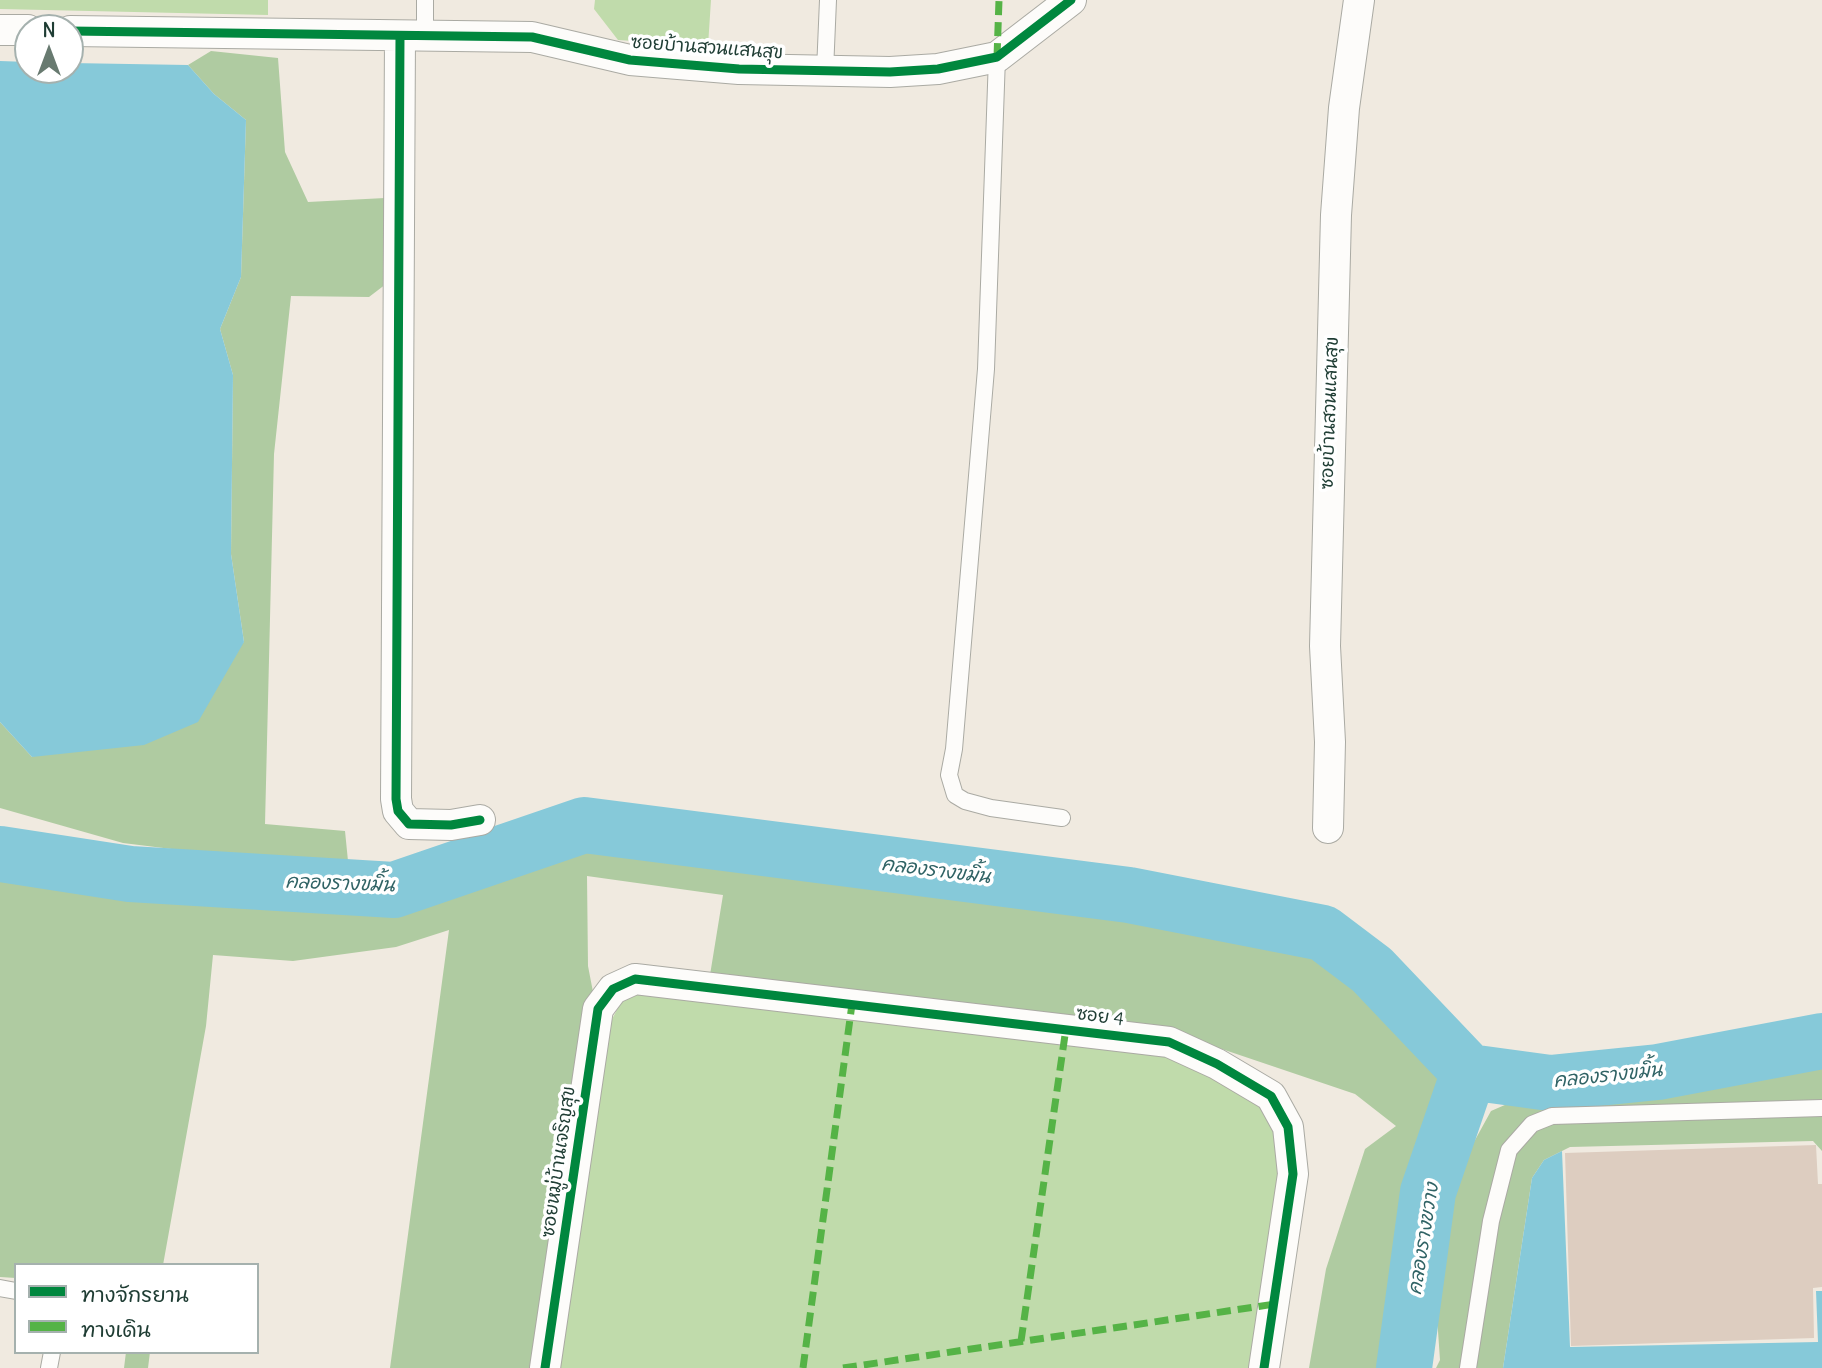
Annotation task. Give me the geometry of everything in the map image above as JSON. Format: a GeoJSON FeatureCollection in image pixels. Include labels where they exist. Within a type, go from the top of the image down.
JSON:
{"type":"FeatureCollection","features":[{"type":"Feature","properties":{"kind":"street","name":"ซอยบ้านสวนแสนสุข"},"geometry":{"type":"LineString","coordinates":[[84,31],[532,37],[630,60],[738,69],[938,69],[997,57],[1071,0]]}},
{"type":"Feature","properties":{"kind":"street","name":"ซอยบ้านสวนแสนสุข"},"geometry":{"type":"LineString","coordinates":[[1328,828],[1330,743],[1325,633],[1336,215],[1344,108],[1359,0]]}},
{"type":"Feature","properties":{"kind":"street"},"geometry":{"type":"LineString","coordinates":[[412,36],[396,799],[398,811],[409,824],[451,825],[480,820]]}},
{"type":"Feature","properties":{"kind":"street","name":"ซอยหมู่บ้านเจริญสุข"},"geometry":{"type":"LineString","coordinates":[[545,1368],[598,1009],[613,989],[635,979]]}},
{"type":"Feature","properties":{"kind":"street","name":"ซอย 4"},"geometry":{"type":"LineString","coordinates":[[635,979],[1169,1042],[1217,1064],[1271,1096],[1287,1127],[1293,1174],[1264,1368]]}},
{"type":"Feature","properties":{"kind":"lane"},"geometry":{"type":"LineString","coordinates":[[412,36],[425,0]]}},
{"type":"Feature","properties":{"kind":"lane"},"geometry":{"type":"LineString","coordinates":[[825,71],[828,0]]}},
{"type":"Feature","properties":{"kind":"lane"},"geometry":{"type":"LineString","coordinates":[[997,57],[986,369],[955,736],[949,775],[950,786],[964,801],[991,808],[1062,818]]}},
{"type":"Feature","properties":{"kind":"lane"},"geometry":{"type":"LineString","coordinates":[[1468,1368],[1491,1221],[1509,1150],[1532,1124],[1552,1116],[1822,1108]]}},
{"type":"Feature","properties":{"kind":"green space"},"geometry":{"type":"Polygon","coordinates":[[[0,0],[268,0],[268,15],[0,9],[0,0]]]}},
{"type":"Feature","properties":{"kind":"green space"},"geometry":{"type":"Polygon","coordinates":[[[595,0],[711,0],[708,46],[618,40],[594,9],[595,0]]]}},
{"type":"Feature","properties":{"kind":"green space"},"geometry":{"type":"Polygon","coordinates":[[[211,51],[278,58],[285,152],[308,202],[385,198],[386,284],[369,297],[291,296],[274,454],[265,824],[345,831],[349,871],[123,843],[0,808],[0,722],[32,757],[244,642],[231,554],[233,375],[220,329],[241,277],[246,120],[214,94],[188,65],[211,51]]]}},
{"type":"Feature","properties":{"kind":"green space"},"geometry":{"type":"Polygon","coordinates":[[[585,839],[690,846],[1097,902],[1315,946],[1409,1021],[1444,1070],[1438,1130],[1398,1368],[1309,1368],[1326,1269],[1365,1149],[1396,1126],[1355,1094],[1201,1042],[710,975],[723,895],[587,876],[588,966],[593,992],[531,1368],[390,1368],[449,930],[396,947],[293,961],[213,955],[206,1026],[163,1263],[14,1263],[14,1278],[0,1277],[0,878],[226,888],[260,900],[347,903],[429,898],[585,839]]]}},
{"type":"Feature","properties":{"kind":"green space"},"geometry":{"type":"Polygon","coordinates":[[[644,992],[1160,1050],[1260,1099],[1280,1133],[1283,1185],[1254,1368],[560,1368],[608,1027],[621,1002],[644,992]]]}},
{"type":"Feature","properties":{"kind":"green space"},"geometry":{"type":"Polygon","coordinates":[[[1822,1051],[1822,1151],[1813,1141],[1570,1147],[1544,1160],[1532,1178],[1503,1368],[1436,1368],[1440,1360],[1432,1244],[1442,1200],[1491,1111],[1530,1094],[1705,1080],[1822,1051]]]}},
{"type":"Feature","properties":{"kind":"green space"},"geometry":{"type":"Polygon","coordinates":[[[126,1354],[150,1354],[148,1368],[124,1368],[126,1354]]]}},
{"type":"Feature","properties":{"kind":"water"},"geometry":{"type":"Polygon","coordinates":[[[0,61],[14,62],[14,84],[84,84],[84,63],[188,65],[214,94],[246,120],[241,277],[220,329],[233,375],[231,554],[244,642],[198,722],[144,745],[32,757],[0,722],[0,61]]]}},
{"type":"Feature","properties":{"kind":"water"},"geometry":{"type":"Polygon","coordinates":[[[1562,1151],[1570,1347],[1818,1342],[1816,1291],[1822,1291],[1822,1368],[1503,1368],[1532,1178],[1544,1160],[1562,1151]]]}},
{"type":"Feature","properties":{"kind":"building"},"geometry":{"type":"Polygon","coordinates":[[[1816,1145],[1818,1184],[1822,1184],[1822,1287],[1813,1288],[1814,1338],[1571,1346],[1565,1153],[1816,1145]]]}},
{"type":"Feature","properties":{"kind":"waterway","name":"คลองรางขมิ้น"},"geometry":{"type":"LineString","coordinates":[[0,854],[130,874],[394,890],[584,825],[1129,895],[1323,933],[1372,970],[1469,1072],[1550,1083],[1658,1072],[1822,1041]]}},
{"type":"Feature","properties":{"kind":"waterway","name":"คลองรางขวาง"},"geometry":{"type":"LineString","coordinates":[[1404,1368],[1428,1192],[1469,1072]]}},
{"type":"Feature","properties":{"kind":"marked path"},"geometry":{"type":"LineString","coordinates":[[997,57],[999,0]]}},
{"type":"Feature","properties":{"kind":"marked path"},"geometry":{"type":"LineString","coordinates":[[803,1368],[852,1004]]}},
{"type":"Feature","properties":{"kind":"marked path"},"geometry":{"type":"LineString","coordinates":[[1021,1341],[1066,1028]]}},
{"type":"Feature","properties":{"kind":"marked path"},"geometry":{"type":"LineString","coordinates":[[843,1368],[1275,1304]]}},
{"type":"Feature","properties":{"kind":"cycle path"},"geometry":{"type":"LineString","coordinates":[[84,31],[532,37],[630,60],[739,69],[890,72],[938,69],[997,57],[1071,0]]}},
{"type":"Feature","properties":{"kind":"cycle path"},"geometry":{"type":"LineString","coordinates":[[400,36],[396,799],[398,811],[409,824],[451,825],[480,820]]}},
{"type":"Feature","properties":{"kind":"cycle path"},"geometry":{"type":"LineString","coordinates":[[545,1368],[598,1009],[613,989],[635,979],[1169,1042],[1217,1064],[1271,1096],[1288,1127],[1293,1174],[1264,1368]]}}]}
